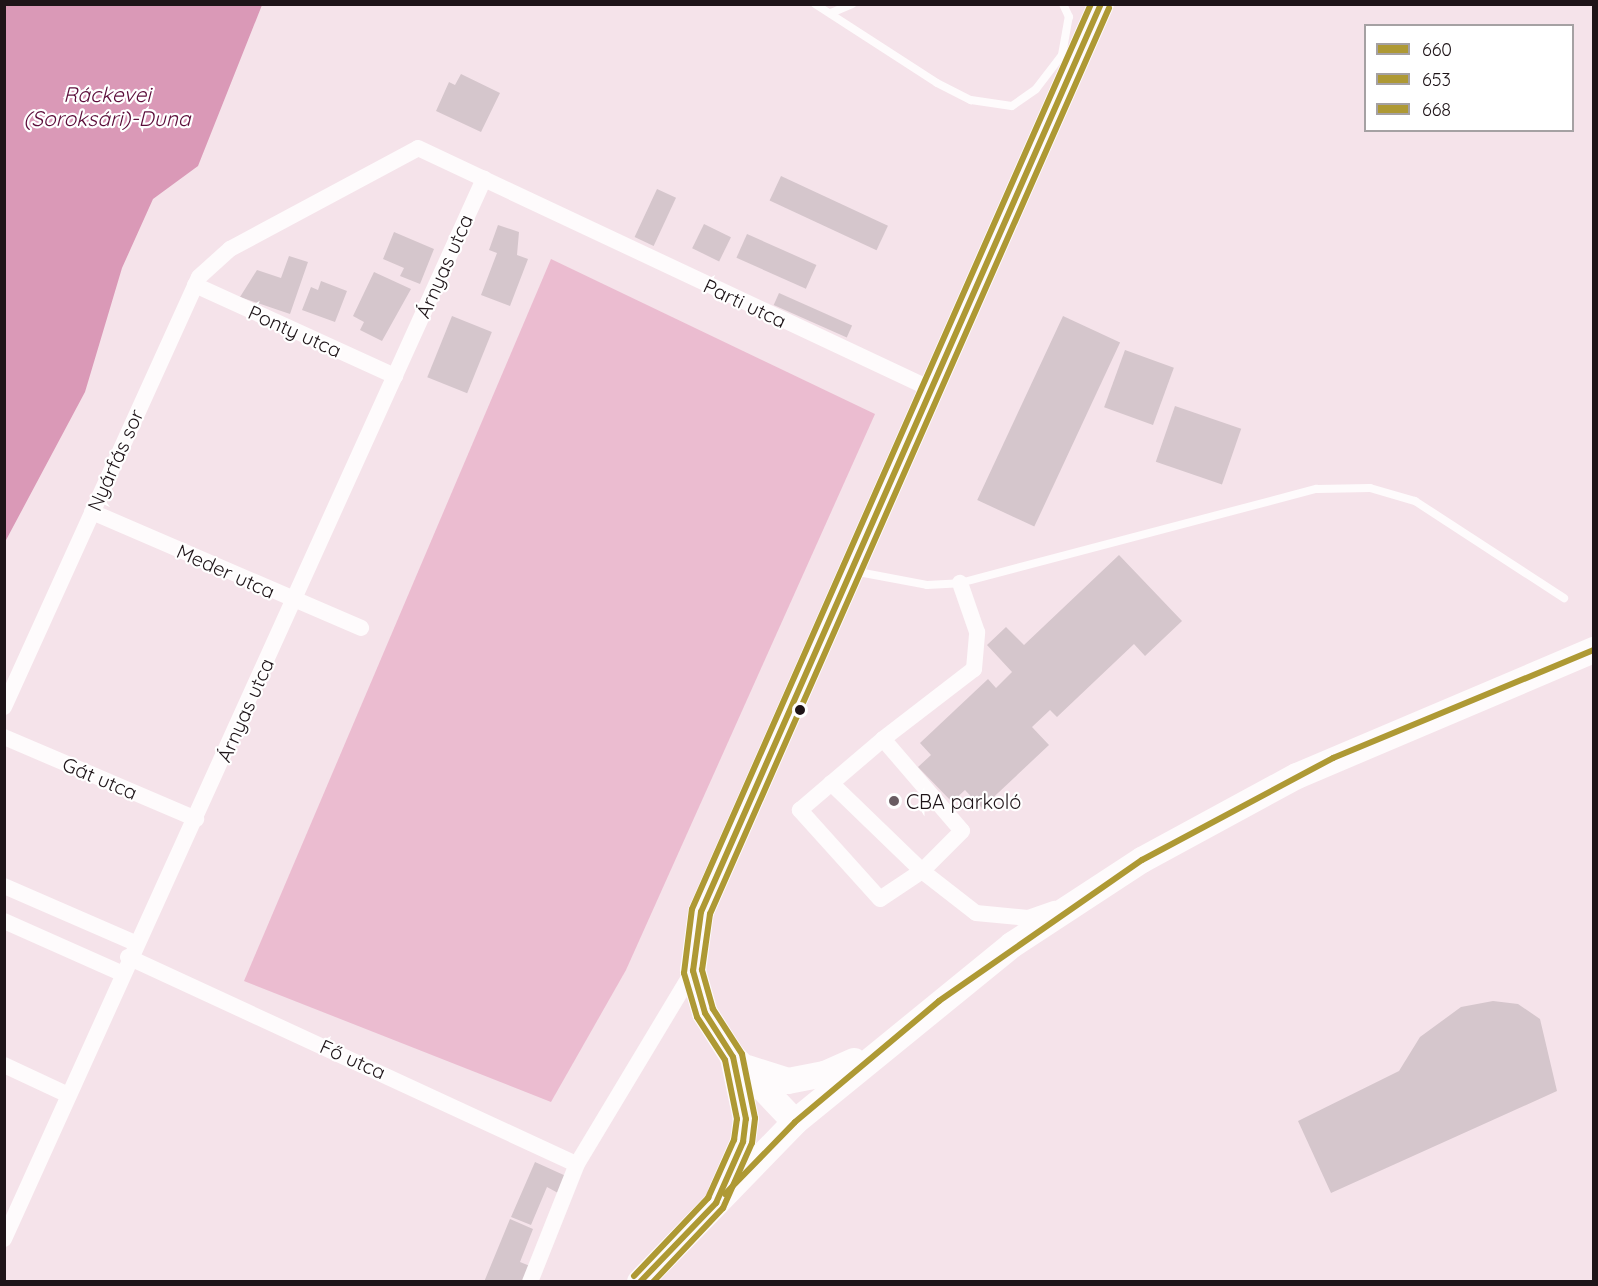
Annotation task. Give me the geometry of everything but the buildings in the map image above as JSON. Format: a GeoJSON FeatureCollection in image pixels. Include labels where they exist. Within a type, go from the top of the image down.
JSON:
{"type":"FeatureCollection","features":[{"type":"Feature","properties":{"kind":"main road"},"geometry":{"type":"LineString","coordinates":[[795,1122],[733,1058],[705,1013],[693,971],[700,912],[933,390],[1044,124],[1101,4]]}},
{"type":"Feature","properties":{"kind":"main road"},"geometry":{"type":"LineString","coordinates":[[640,1281],[795,1122],[884,1047],[1012,945],[1090,897],[1142,860],[1332,758],[1593,650]]}},
{"type":"Feature","properties":{"kind":"main road"},"geometry":{"type":"LineString","coordinates":[[733,1058],[765,1077],[788,1082],[825,1074],[884,1047]]}},
{"type":"Feature","properties":{"kind":"main road"},"geometry":{"type":"LineString","coordinates":[[716,1203],[743,1142],[746,1119],[733,1058]]}},
{"type":"Feature","properties":{"kind":"street","name":"Nyárfás sor"},"geometry":{"type":"LineString","coordinates":[[4,707],[195,285],[230,249],[418,148],[484,179]]}},
{"type":"Feature","properties":{"kind":"street","name":"Parti utca"},"geometry":{"type":"LineString","coordinates":[[484,179],[933,390]]}},
{"type":"Feature","properties":{"kind":"street","name":"Árnyas utca"},"geometry":{"type":"LineString","coordinates":[[4,1239],[66,1094],[121,973],[196,819],[484,179]]}},
{"type":"Feature","properties":{"kind":"street","name":"Ponty utca"},"geometry":{"type":"LineString","coordinates":[[195,285],[395,376]]}},
{"type":"Feature","properties":{"kind":"street","name":"Meder utca"},"geometry":{"type":"LineString","coordinates":[[92,512],[361,628]]}},
{"type":"Feature","properties":{"kind":"street"},"geometry":{"type":"LineString","coordinates":[[883,739],[962,831],[922,871],[880,899],[800,810],[883,739],[974,669],[977,632],[960,583]]}},
{"type":"Feature","properties":{"kind":"street","name":"Gát utca"},"geometry":{"type":"LineString","coordinates":[[4,737],[196,819]]}},
{"type":"Feature","properties":{"kind":"street"},"geometry":{"type":"LineString","coordinates":[[831,783],[922,871],[976,913],[1003,919],[1028,918],[1090,897]]}},
{"type":"Feature","properties":{"kind":"street","name":"Fő utca"},"geometry":{"type":"LineString","coordinates":[[4,886],[577,1164]]}},
{"type":"Feature","properties":{"kind":"street"},"geometry":{"type":"LineString","coordinates":[[4,921],[121,973]]}},
{"type":"Feature","properties":{"kind":"street"},"geometry":{"type":"LineString","coordinates":[[530,1281],[577,1164],[693,971]]}},
{"type":"Feature","properties":{"kind":"street"},"geometry":{"type":"LineString","coordinates":[[4,1065],[66,1094]]}},
{"type":"Feature","properties":{"kind":"lane"},"geometry":{"type":"LineString","coordinates":[[815,4],[937,83],[971,100],[1012,106],[1036,88],[1062,55],[1069,17],[1063,4]]}},
{"type":"Feature","properties":{"kind":"lane"},"geometry":{"type":"LineString","coordinates":[[831,13],[852,4]]}},
{"type":"Feature","properties":{"kind":"lane"},"geometry":{"type":"LineString","coordinates":[[853,571],[927,585],[960,583],[1317,489],[1370,488],[1415,501],[1564,598]]}},
{"type":"Feature","properties":{"kind":"shaded area"},"geometry":{"type":"Polygon","coordinates":[[[551,259],[875,414],[626,970],[551,1102],[244,981],[551,259]]]}},
{"type":"Feature","properties":{"kind":"water","name":"Ráckevei (Soroksári)-Duna"},"geometry":{"type":"Polygon","coordinates":[[[5,4],[262,5],[198,166],[153,199],[122,268],[85,392],[5,542],[5,4]]]}},
{"type":"Feature","properties":{"kind":"transit line","name":"668"},"geometry":{"type":"LineString","coordinates":[[634,1276],[708,1198],[734,1140],[737,1119],[725,1060],[697,1017],[684,973],[692,909],[1091,4]]}},
{"type":"Feature","properties":{"kind":"transit line","name":"660"},"geometry":{"type":"LineString","coordinates":[[640,1282],[716,1203],[743,1142],[746,1119],[733,1057],[705,1013],[693,971],[701,912],[1101,4]]}},
{"type":"Feature","properties":{"kind":"transit line","name":"653"},"geometry":{"type":"LineString","coordinates":[[653,1282],[723,1208],[752,1143],[755,1118],[742,1054],[713,1009],[702,970],[710,914],[1109,8]]}},
{"type":"Feature","properties":{"kind":"transit line","name":"660"},"geometry":{"type":"LineString","coordinates":[[725,1194],[795,1122],[939,1001],[1142,860],[1333,758],[1594,650]]}},
{"type":"Feature","properties":{"kind":"place","name":"CBA parkoló"},"geometry":{"type":"Point","coordinates":[894,801]}}]}
